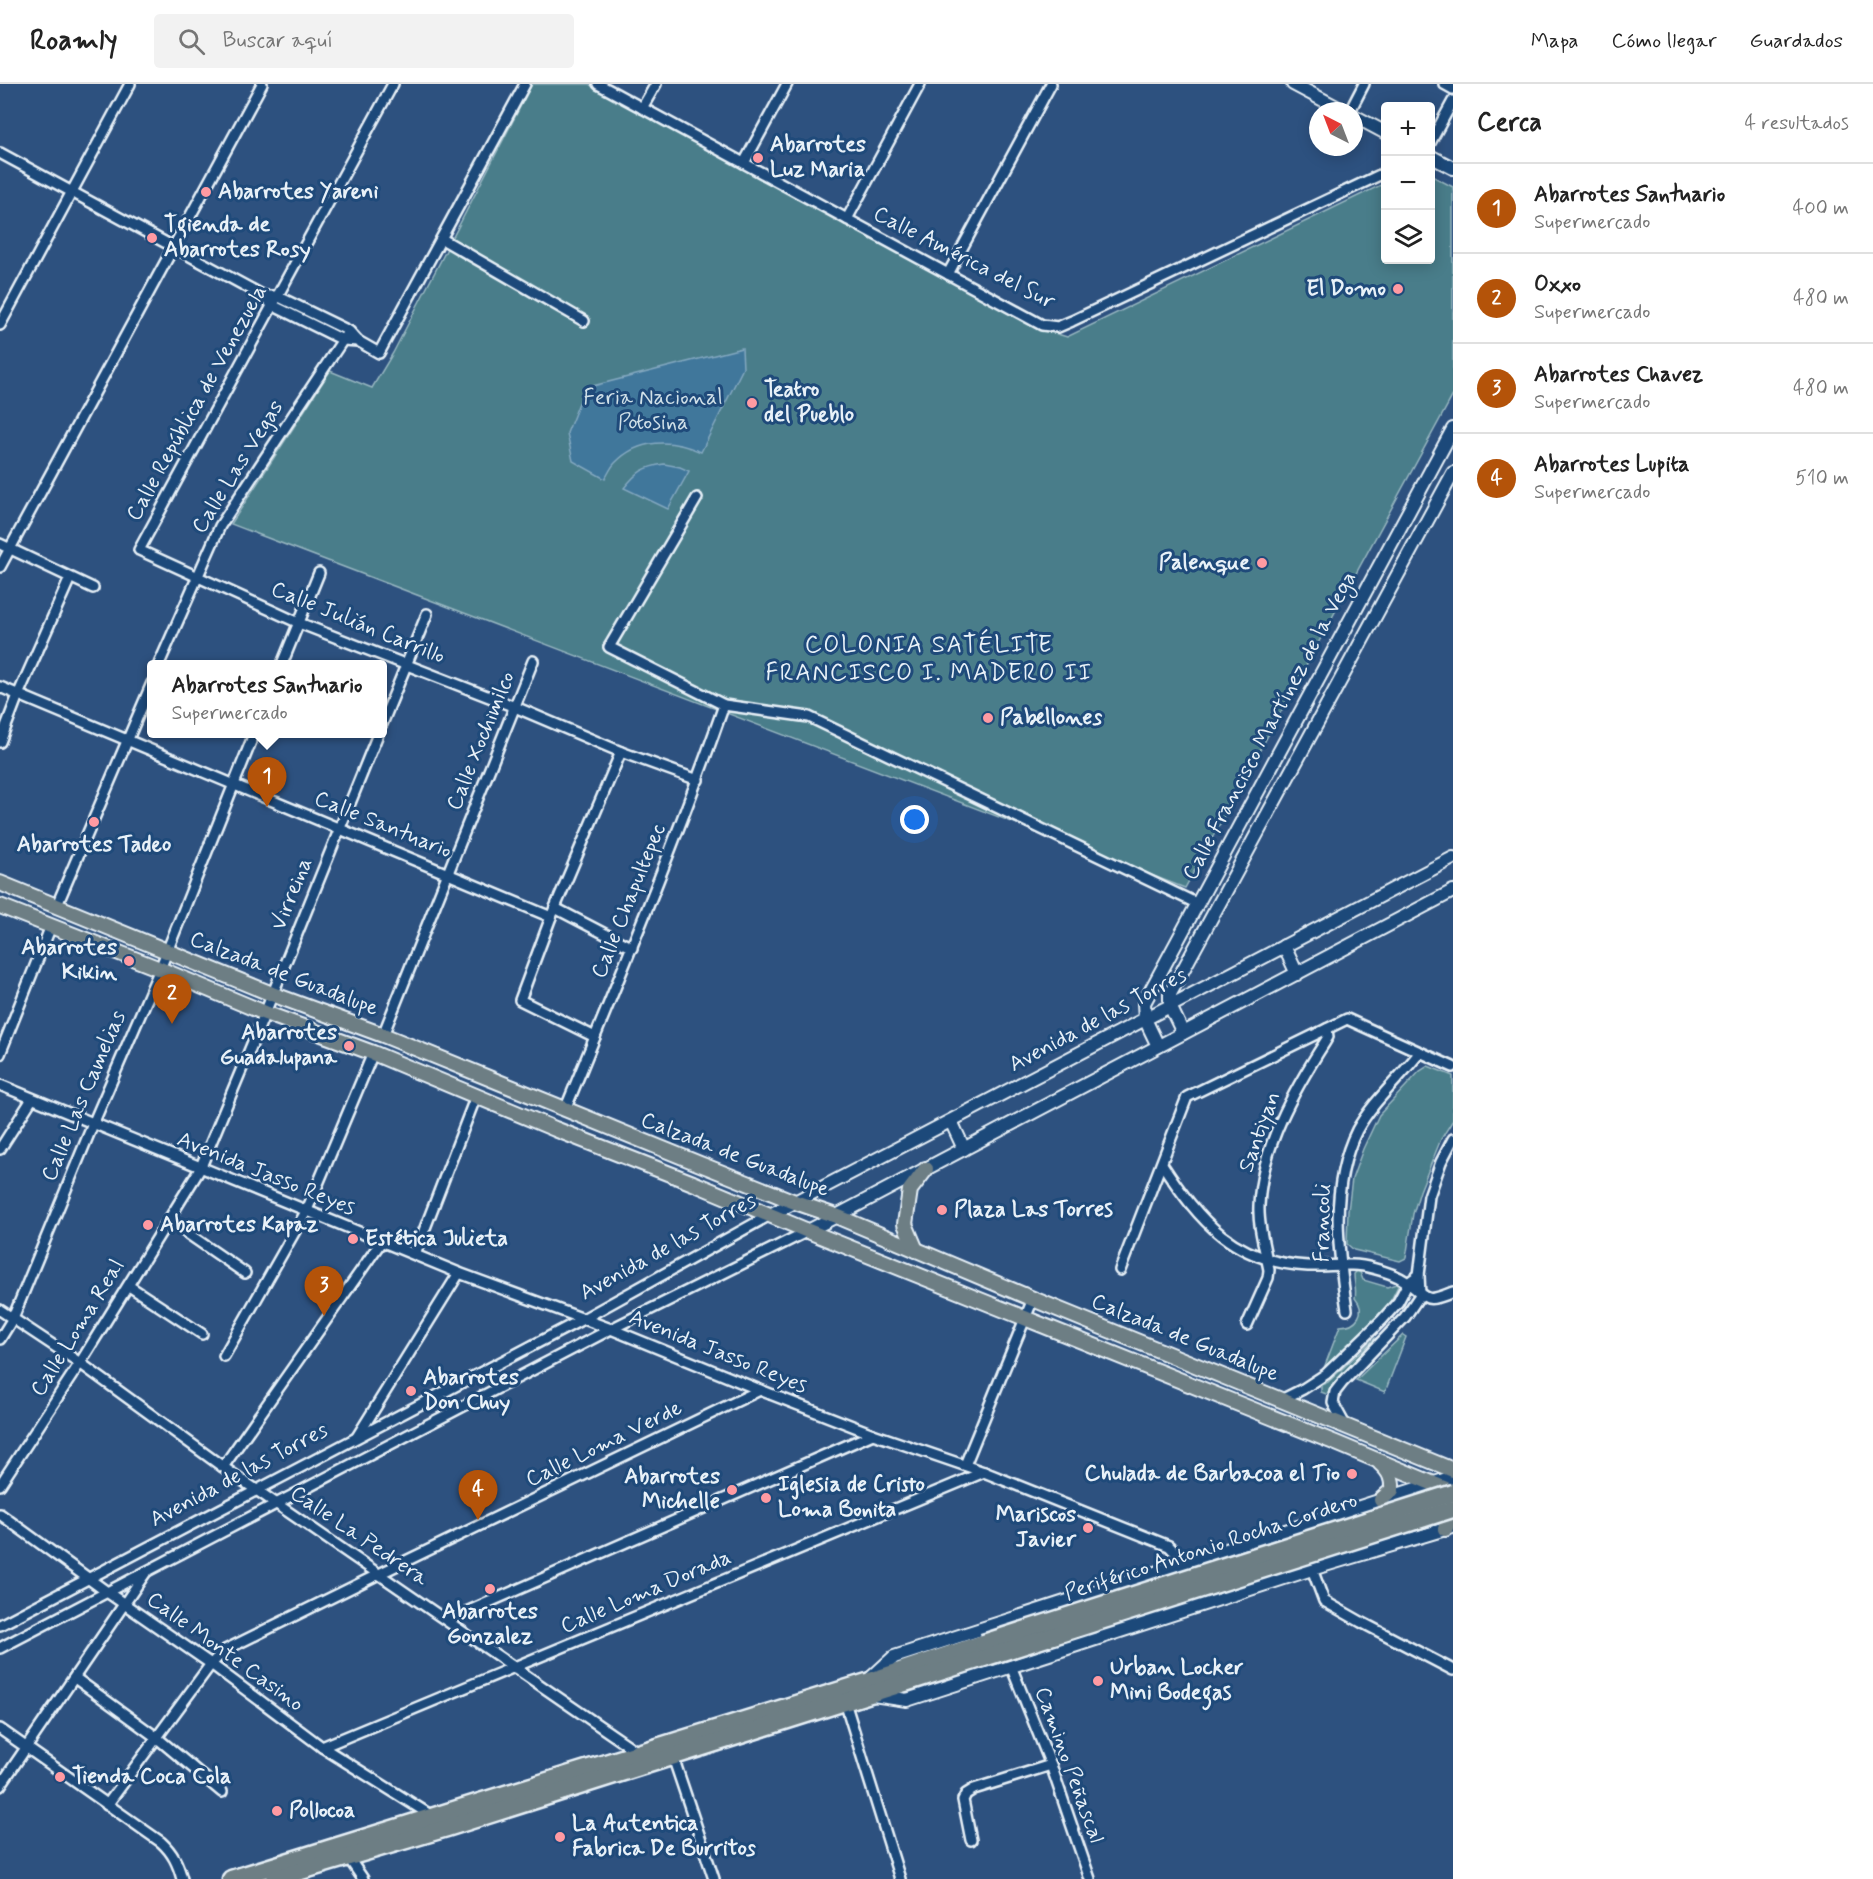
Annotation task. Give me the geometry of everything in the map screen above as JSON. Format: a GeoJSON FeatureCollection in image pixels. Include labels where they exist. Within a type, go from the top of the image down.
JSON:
{"type":"FeatureCollection","features":[{"type":"Feature","properties":{"kind":"highway","name":"Periférico Antonio Rocha Cordero"},"geometry":{"type":"LineString","coordinates":[[985,1650],[1453,1493]]}},
{"type":"Feature","properties":{"kind":"highway","name":"Periférico Antonio Rocha Cordero"},"geometry":{"type":"LineString","coordinates":[[985,1650],[1453,1509]]}},
{"type":"Feature","properties":{"kind":"highway"},"geometry":{"type":"LineString","coordinates":[[231,1879],[639,1753],[869,1688],[985,1650]]}},
{"type":"Feature","properties":{"kind":"highway"},"geometry":{"type":"LineString","coordinates":[[274,1879],[447,1828],[845,1702],[869,1688]]}},
{"type":"Feature","properties":{"kind":"main road"},"geometry":{"type":"LineString","coordinates":[[1293,84],[1327,102]]}},
{"type":"Feature","properties":{"kind":"main road"},"geometry":{"type":"LineString","coordinates":[[1363,121],[1381,130]]}},
{"type":"Feature","properties":{"kind":"main road"},"geometry":{"type":"LineString","coordinates":[[1435,158],[1453,168]]}},
{"type":"Feature","properties":{"kind":"main road","name":"Calle Francisco Martínez de la Vega"},"geometry":{"type":"LineString","coordinates":[[1145,1019],[1144,1003],[1453,429]]}},
{"type":"Feature","properties":{"kind":"main road","name":"Calle Francisco Martínez de la Vega"},"geometry":{"type":"LineString","coordinates":[[1170,1006],[1170,994],[1213,912],[1453,473]]}},
{"type":"Feature","properties":{"kind":"main road","name":"Avenida de las Torres"},"geometry":{"type":"LineString","coordinates":[[770,1215],[1453,858]]}},
{"type":"Feature","properties":{"kind":"main road","name":"Calzada de Guadalupe"},"geometry":{"type":"LineString","coordinates":[[0,883],[272,994],[383,1035],[795,1202],[836,1216],[1453,1470]]}},
{"type":"Feature","properties":{"kind":"main road","name":"Avenida de las Torres"},"geometry":{"type":"LineString","coordinates":[[808,1231],[1453,891]]}},
{"type":"Feature","properties":{"kind":"main road"},"geometry":{"type":"LineString","coordinates":[[1198,904],[1213,912]]}},
{"type":"Feature","properties":{"kind":"main road","name":"Calzada de Guadalupe"},"geometry":{"type":"LineString","coordinates":[[0,906],[266,1013],[374,1053],[555,1129],[1453,1493]]}},
{"type":"Feature","properties":{"kind":"main road"},"geometry":{"type":"LineString","coordinates":[[1284,946],[1297,974]]}},
{"type":"Feature","properties":{"kind":"main road"},"geometry":{"type":"LineString","coordinates":[[1170,1006],[1183,1033]]}},
{"type":"Feature","properties":{"kind":"main road"},"geometry":{"type":"LineString","coordinates":[[1145,1019],[1158,1046]]}},
{"type":"Feature","properties":{"kind":"main road"},"geometry":{"type":"LineString","coordinates":[[951,1121],[964,1149]]}},
{"type":"Feature","properties":{"kind":"main road"},"geometry":{"type":"LineString","coordinates":[[693,1183],[700,1164]]}},
{"type":"Feature","properties":{"kind":"main road"},"geometry":{"type":"LineString","coordinates":[[916,1250],[905,1224],[910,1190],[926,1169]]}},
{"type":"Feature","properties":{"kind":"main road"},"geometry":{"type":"LineString","coordinates":[[1376,1460],[1388,1470],[1392,1481],[1392,1490],[1381,1500]]}},
{"type":"Feature","properties":{"kind":"main road"},"geometry":{"type":"LineString","coordinates":[[1453,1477],[894,1657],[869,1688],[907,1700],[1449,1527],[1453,1515]]}},
{"type":"Feature","properties":{"kind":"main road"},"geometry":{"type":"LineString","coordinates":[[1381,1500],[1396,1500],[1403,1503],[1411,1515],[1412,1522],[1407,1536],[1392,1545]]}},
{"type":"Feature","properties":{"kind":"street"},"geometry":{"type":"LineString","coordinates":[[0,325],[130,84]]}},
{"type":"Feature","properties":{"kind":"street"},"geometry":{"type":"LineString","coordinates":[[0,567],[262,84]]}},
{"type":"Feature","properties":{"kind":"street","name":"Calle República de Venezuela"},"geometry":{"type":"LineString","coordinates":[[139,550],[393,84]]}},
{"type":"Feature","properties":{"kind":"street"},"geometry":{"type":"LineString","coordinates":[[0,153],[264,296],[349,331],[358,341],[379,353],[525,84]]}},
{"type":"Feature","properties":{"kind":"street","name":"Calle América del Sur"},"geometry":{"type":"LineString","coordinates":[[598,84],[1042,325],[1058,327],[1381,174]]}},
{"type":"Feature","properties":{"kind":"street"},"geometry":{"type":"LineString","coordinates":[[642,108],[656,84]]}},
{"type":"Feature","properties":{"kind":"street"},"geometry":{"type":"LineString","coordinates":[[744,163],[787,84]]}},
{"type":"Feature","properties":{"kind":"street"},"geometry":{"type":"LineString","coordinates":[[847,219],[920,84]]}},
{"type":"Feature","properties":{"kind":"street"},"geometry":{"type":"LineString","coordinates":[[948,274],[1051,84]]}},
{"type":"Feature","properties":{"kind":"street"},"geometry":{"type":"LineString","coordinates":[[1355,102],[1364,84]]}},
{"type":"Feature","properties":{"kind":"street"},"geometry":{"type":"LineString","coordinates":[[1444,84],[1453,89]]}},
{"type":"Feature","properties":{"kind":"street"},"geometry":{"type":"LineString","coordinates":[[1435,135],[1453,101]]}},
{"type":"Feature","properties":{"kind":"street"},"geometry":{"type":"LineString","coordinates":[[442,239],[584,321]]}},
{"type":"Feature","properties":{"kind":"street"},"geometry":{"type":"LineString","coordinates":[[275,300],[343,340],[358,341]]}},
{"type":"Feature","properties":{"kind":"street","name":"Calle Las Vegas"},"geometry":{"type":"LineString","coordinates":[[161,660],[220,526],[349,331]]}},
{"type":"Feature","properties":{"kind":"street"},"geometry":{"type":"LineString","coordinates":[[697,498],[609,647],[724,705],[809,717],[1198,904]]}},
{"type":"Feature","properties":{"kind":"street"},"geometry":{"type":"LineString","coordinates":[[0,544],[93,588]]}},
{"type":"Feature","properties":{"kind":"street","name":"Calle Julián Carrillo"},"geometry":{"type":"LineString","coordinates":[[139,550],[299,622],[515,706],[621,752],[698,780]]}},
{"type":"Feature","properties":{"kind":"street"},"geometry":{"type":"LineString","coordinates":[[284,660],[319,573]]}},
{"type":"Feature","properties":{"kind":"street"},"geometry":{"type":"LineString","coordinates":[[0,742],[18,695],[70,578]]}},
{"type":"Feature","properties":{"kind":"street"},"geometry":{"type":"LineString","coordinates":[[387,712],[427,614]]}},
{"type":"Feature","properties":{"kind":"street","name":"Calle Xochimilco"},"geometry":{"type":"LineString","coordinates":[[383,1035],[533,661]]}},
{"type":"Feature","properties":{"kind":"street","name":"Calle Santuario"},"geometry":{"type":"LineString","coordinates":[[0,687],[449,874],[553,913],[632,948]]}},
{"type":"Feature","properties":{"kind":"street"},"geometry":{"type":"LineString","coordinates":[[57,905],[147,695]]}},
{"type":"Feature","properties":{"kind":"street","name":"Calle Chapultepec"},"geometry":{"type":"LineString","coordinates":[[566,1110],[698,780],[724,705]]}},
{"type":"Feature","properties":{"kind":"street","name":"Calle Las Camelias"},"geometry":{"type":"LineString","coordinates":[[0,1339],[13,1318],[160,969],[252,738]]}},
{"type":"Feature","properties":{"kind":"street","name":"Virreina"},"geometry":{"type":"LineString","coordinates":[[200,1169],[266,1013],[376,738]]}},
{"type":"Feature","properties":{"kind":"street"},"geometry":{"type":"LineString","coordinates":[[595,1037],[520,1000],[553,913],[621,752]]}},
{"type":"Feature","properties":{"kind":"street"},"geometry":{"type":"LineString","coordinates":[[0,1054],[51,926]]}},
{"type":"Feature","properties":{"kind":"street"},"geometry":{"type":"LineString","coordinates":[[1120,1270],[1187,1096],[1347,1019],[1453,1066]]}},
{"type":"Feature","properties":{"kind":"street","name":"Santiyan"},"geometry":{"type":"LineString","coordinates":[[1247,1325],[1268,1278],[1258,1209],[1267,1157],[1298,1088],[1328,1037],[1327,1029]]}},
{"type":"Feature","properties":{"kind":"street","name":"Francoli"},"geometry":{"type":"LineString","coordinates":[[1347,1310],[1341,1266],[1339,1208],[1341,1182],[1348,1155],[1358,1130],[1370,1112],[1420,1052]]}},
{"type":"Feature","properties":{"kind":"street"},"geometry":{"type":"LineString","coordinates":[[224,1356],[308,1210],[374,1053]]}},
{"type":"Feature","properties":{"kind":"street","name":"Avenida Jasso Reyes"},"geometry":{"type":"LineString","coordinates":[[0,1085],[200,1169],[308,1210],[459,1273],[611,1329],[873,1434],[984,1472],[1169,1546],[1185,1563]]}},
{"type":"Feature","properties":{"kind":"street"},"geometry":{"type":"LineString","coordinates":[[415,1254],[476,1096]]}},
{"type":"Feature","properties":{"kind":"street"},"geometry":{"type":"LineString","coordinates":[[0,1149],[32,1098]]}},
{"type":"Feature","properties":{"kind":"street"},"geometry":{"type":"LineString","coordinates":[[1347,1427],[1333,1403],[1335,1392],[1410,1310],[1420,1294],[1419,1275],[1429,1196],[1437,1171],[1453,1139]]}},
{"type":"Feature","properties":{"kind":"street"},"geometry":{"type":"LineString","coordinates":[[1162,1164],[1202,1218],[1215,1231],[1249,1253],[1284,1264],[1368,1267],[1391,1273],[1430,1299],[1453,1292]]}},
{"type":"Feature","properties":{"kind":"street","name":"Calle Loma Real"},"geometry":{"type":"LineString","coordinates":[[0,1485],[129,1286],[200,1169]]}},
{"type":"Feature","properties":{"kind":"street","name":"Avenida de las Torres"},"geometry":{"type":"LineString","coordinates":[[0,1625],[582,1319],[770,1215]]}},
{"type":"Feature","properties":{"kind":"street"},"geometry":{"type":"LineString","coordinates":[[168,1220],[245,1273]]}},
{"type":"Feature","properties":{"kind":"street","name":"Avenida de las Torres"},"geometry":{"type":"LineString","coordinates":[[0,1648],[611,1329],[808,1231]]}},
{"type":"Feature","properties":{"kind":"street"},"geometry":{"type":"LineString","coordinates":[[223,1467],[381,1242]]}},
{"type":"Feature","properties":{"kind":"street"},"geometry":{"type":"LineString","coordinates":[[356,1437],[459,1273]]}},
{"type":"Feature","properties":{"kind":"street"},"geometry":{"type":"LineString","coordinates":[[1281,1400],[1326,1374],[1374,1328],[1398,1302],[1408,1283],[1419,1275]]}},
{"type":"Feature","properties":{"kind":"street"},"geometry":{"type":"LineString","coordinates":[[129,1286],[202,1334]]}},
{"type":"Feature","properties":{"kind":"street"},"geometry":{"type":"LineString","coordinates":[[965,1465],[1033,1299]]}},
{"type":"Feature","properties":{"kind":"street"},"geometry":{"type":"LineString","coordinates":[[1398,1302],[1410,1310]]}},
{"type":"Feature","properties":{"kind":"street","name":"Calle La Pedrera"},"geometry":{"type":"LineString","coordinates":[[0,1310],[80,1363],[256,1490],[639,1753]]}},
{"type":"Feature","properties":{"kind":"street"},"geometry":{"type":"LineString","coordinates":[[1374,1328],[1385,1338]]}},
{"type":"Feature","properties":{"kind":"street","name":"Calle Loma Verde"},"geometry":{"type":"LineString","coordinates":[[107,1805],[211,1664],[225,1650],[760,1390]]}},
{"type":"Feature","properties":{"kind":"street"},"geometry":{"type":"LineString","coordinates":[[448,1620],[873,1434]]}},
{"type":"Feature","properties":{"kind":"street","name":"Calle Loma Dorada"},"geometry":{"type":"LineString","coordinates":[[322,1747],[984,1472]]}},
{"type":"Feature","properties":{"kind":"street","name":"Calle Monte Casino"},"geometry":{"type":"LineString","coordinates":[[0,1514],[211,1664],[322,1747],[432,1816]]}},
{"type":"Feature","properties":{"kind":"street"},"geometry":{"type":"LineString","coordinates":[[1312,1569],[1324,1601],[1453,1670]]}},
{"type":"Feature","properties":{"kind":"street"},"geometry":{"type":"LineString","coordinates":[[0,1786],[146,1571]]}},
{"type":"Feature","properties":{"kind":"street","name":"Camino Peñascal"},"geometry":{"type":"LineString","coordinates":[[1011,1666],[1051,1765],[1090,1879]]}},
{"type":"Feature","properties":{"kind":"street"},"geometry":{"type":"LineString","coordinates":[[75,1678],[156,1737],[222,1792]]}},
{"type":"Feature","properties":{"kind":"street"},"geometry":{"type":"LineString","coordinates":[[845,1702],[900,1879]]}},
{"type":"Feature","properties":{"kind":"street"},"geometry":{"type":"LineString","coordinates":[[0,1729],[161,1842],[175,1858],[182,1879]]}},
{"type":"Feature","properties":{"kind":"street"},"geometry":{"type":"LineString","coordinates":[[673,1757],[714,1879]]}},
{"type":"Feature","properties":{"kind":"street"},"geometry":{"type":"LineString","coordinates":[[971,1840],[963,1800],[966,1794],[974,1788],[1051,1765]]}},
{"type":"Feature","properties":{"kind":"street"},"geometry":{"type":"LineString","coordinates":[[348,1857],[363,1879]]}},
{"type":"Feature","properties":{"kind":"green space","name":"Feria Nacional Potosina"},"geometry":{"type":"Polygon","coordinates":[[[532,84],[589,84],[1041,329],[1067,337],[1381,185],[1381,264],[1435,264],[1435,178],[1453,187],[1453,395],[1185,888],[231,524],[330,371],[372,388],[393,353],[532,84]]]}},
{"type":"Feature","properties":{"kind":"green space"},"geometry":{"type":"Polygon","coordinates":[[[1428,1066],[1453,1076],[1453,1120],[1441,1139],[1420,1191],[1413,1214],[1406,1258],[1400,1261],[1354,1250],[1347,1244],[1348,1211],[1352,1179],[1363,1149],[1379,1115],[1420,1071],[1428,1066]]]}},
{"type":"Feature","properties":{"kind":"green space"},"geometry":{"type":"Polygon","coordinates":[[[1357,1271],[1360,1272],[1363,1280],[1387,1287],[1396,1284],[1398,1286],[1387,1308],[1324,1368],[1340,1326],[1351,1324],[1360,1313],[1355,1298],[1354,1274],[1357,1271]]]}},
{"type":"Feature","properties":{"kind":"green space"},"geometry":{"type":"Polygon","coordinates":[[[1403,1335],[1406,1337],[1385,1392],[1356,1380],[1403,1335]]]}},
{"type":"Feature","properties":{"kind":"green space"},"geometry":{"type":"Polygon","coordinates":[[[1375,1338],[1378,1341],[1331,1386],[1330,1392],[1326,1394],[1321,1392],[1321,1385],[1328,1382],[1375,1338]]]}},
{"type":"Feature","properties":{"kind":"water"},"geometry":{"type":"Polygon","coordinates":[[[742,348],[743,368],[701,452],[667,443],[645,445],[624,455],[605,479],[573,461],[567,433],[585,388],[742,348]]]}},
{"type":"Feature","properties":{"kind":"water"},"geometry":{"type":"Polygon","coordinates":[[[664,464],[689,471],[668,509],[624,488],[641,471],[664,464]]]}},
{"type":"Feature","properties":{"kind":"place","name":"Abarrotes Luz Maria"},"geometry":{"type":"Point","coordinates":[758,158]}},
{"type":"Feature","properties":{"kind":"place","name":"Abarrotes Yareni"},"geometry":{"type":"Point","coordinates":[206,192]}},
{"type":"Feature","properties":{"kind":"place","name":"Tgienda de Abarrotes Rosy"},"geometry":{"type":"Point","coordinates":[152,238]}},
{"type":"Feature","properties":{"kind":"place","name":"El Domo"},"geometry":{"type":"Point","coordinates":[1398,289]}},
{"type":"Feature","properties":{"kind":"place","name":"Teatro del Pueblo"},"geometry":{"type":"Point","coordinates":[752,403]}},
{"type":"Feature","properties":{"kind":"place","name":"Palenque"},"geometry":{"type":"Point","coordinates":[1262,563]}},
{"type":"Feature","properties":{"kind":"place","name":"Pabellones"},"geometry":{"type":"Point","coordinates":[988,718]}},
{"type":"Feature","properties":{"kind":"place","name":"Abarrotes Santuario"},"geometry":{"type":"Point","coordinates":[267,807]}},
{"type":"Feature","properties":{"kind":"place","name":"Abarrotes Tadeo"},"geometry":{"type":"Point","coordinates":[94,822]}},
{"type":"Feature","properties":{"kind":"place","name":"Abarrotes Kikin"},"geometry":{"type":"Point","coordinates":[129,961]}},
{"type":"Feature","properties":{"kind":"place","name":"Oxxo"},"geometry":{"type":"Point","coordinates":[172,1024]}},
{"type":"Feature","properties":{"kind":"place","name":"Abarrotes Guadalupana"},"geometry":{"type":"Point","coordinates":[349,1046]}},
{"type":"Feature","properties":{"kind":"place","name":"Plaza Las Torres"},"geometry":{"type":"Point","coordinates":[942,1210]}},
{"type":"Feature","properties":{"kind":"place","name":"Abarrotes Kapaz"},"geometry":{"type":"Point","coordinates":[148,1225]}},
{"type":"Feature","properties":{"kind":"place","name":"Estética Julieta"},"geometry":{"type":"Point","coordinates":[353,1239]}},
{"type":"Feature","properties":{"kind":"place","name":"Abarrotes Chavez"},"geometry":{"type":"Point","coordinates":[324,1316]}},
{"type":"Feature","properties":{"kind":"place","name":"Abarrotes Don Chuy"},"geometry":{"type":"Point","coordinates":[411,1391]}},
{"type":"Feature","properties":{"kind":"place","name":"Chulada de Barbacoa el Tio"},"geometry":{"type":"Point","coordinates":[1352,1474]}},
{"type":"Feature","properties":{"kind":"place","name":"Abarrotes Michelle"},"geometry":{"type":"Point","coordinates":[732,1490]}},
{"type":"Feature","properties":{"kind":"place","name":"Iglesia de Cristo Loma Bonita"},"geometry":{"type":"Point","coordinates":[766,1498]}},
{"type":"Feature","properties":{"kind":"place","name":"Abarrotes Lupita"},"geometry":{"type":"Point","coordinates":[478,1520]}},
{"type":"Feature","properties":{"kind":"place","name":"Mariscos Javier"},"geometry":{"type":"Point","coordinates":[1088,1528]}},
{"type":"Feature","properties":{"kind":"place","name":"Abarrotes Gonzalez"},"geometry":{"type":"Point","coordinates":[490,1589]}},
{"type":"Feature","properties":{"kind":"place","name":"Urban Locker Mini Bodegas"},"geometry":{"type":"Point","coordinates":[1098,1681]}},
{"type":"Feature","properties":{"kind":"place","name":"Tienda Coca Cola"},"geometry":{"type":"Point","coordinates":[60,1777]}},
{"type":"Feature","properties":{"kind":"place","name":"Pollocoa"},"geometry":{"type":"Point","coordinates":[277,1811]}},
{"type":"Feature","properties":{"kind":"place","name":"La Autentica Fabrica De Burritos"},"geometry":{"type":"Point","coordinates":[560,1837]}},
{"type":"Feature","properties":{"kind":"district","name":"COLONIA SATÉLITE FRANCISCO I. MADERO II"},"geometry":{"type":"Point","coordinates":[929,659]}}]}
